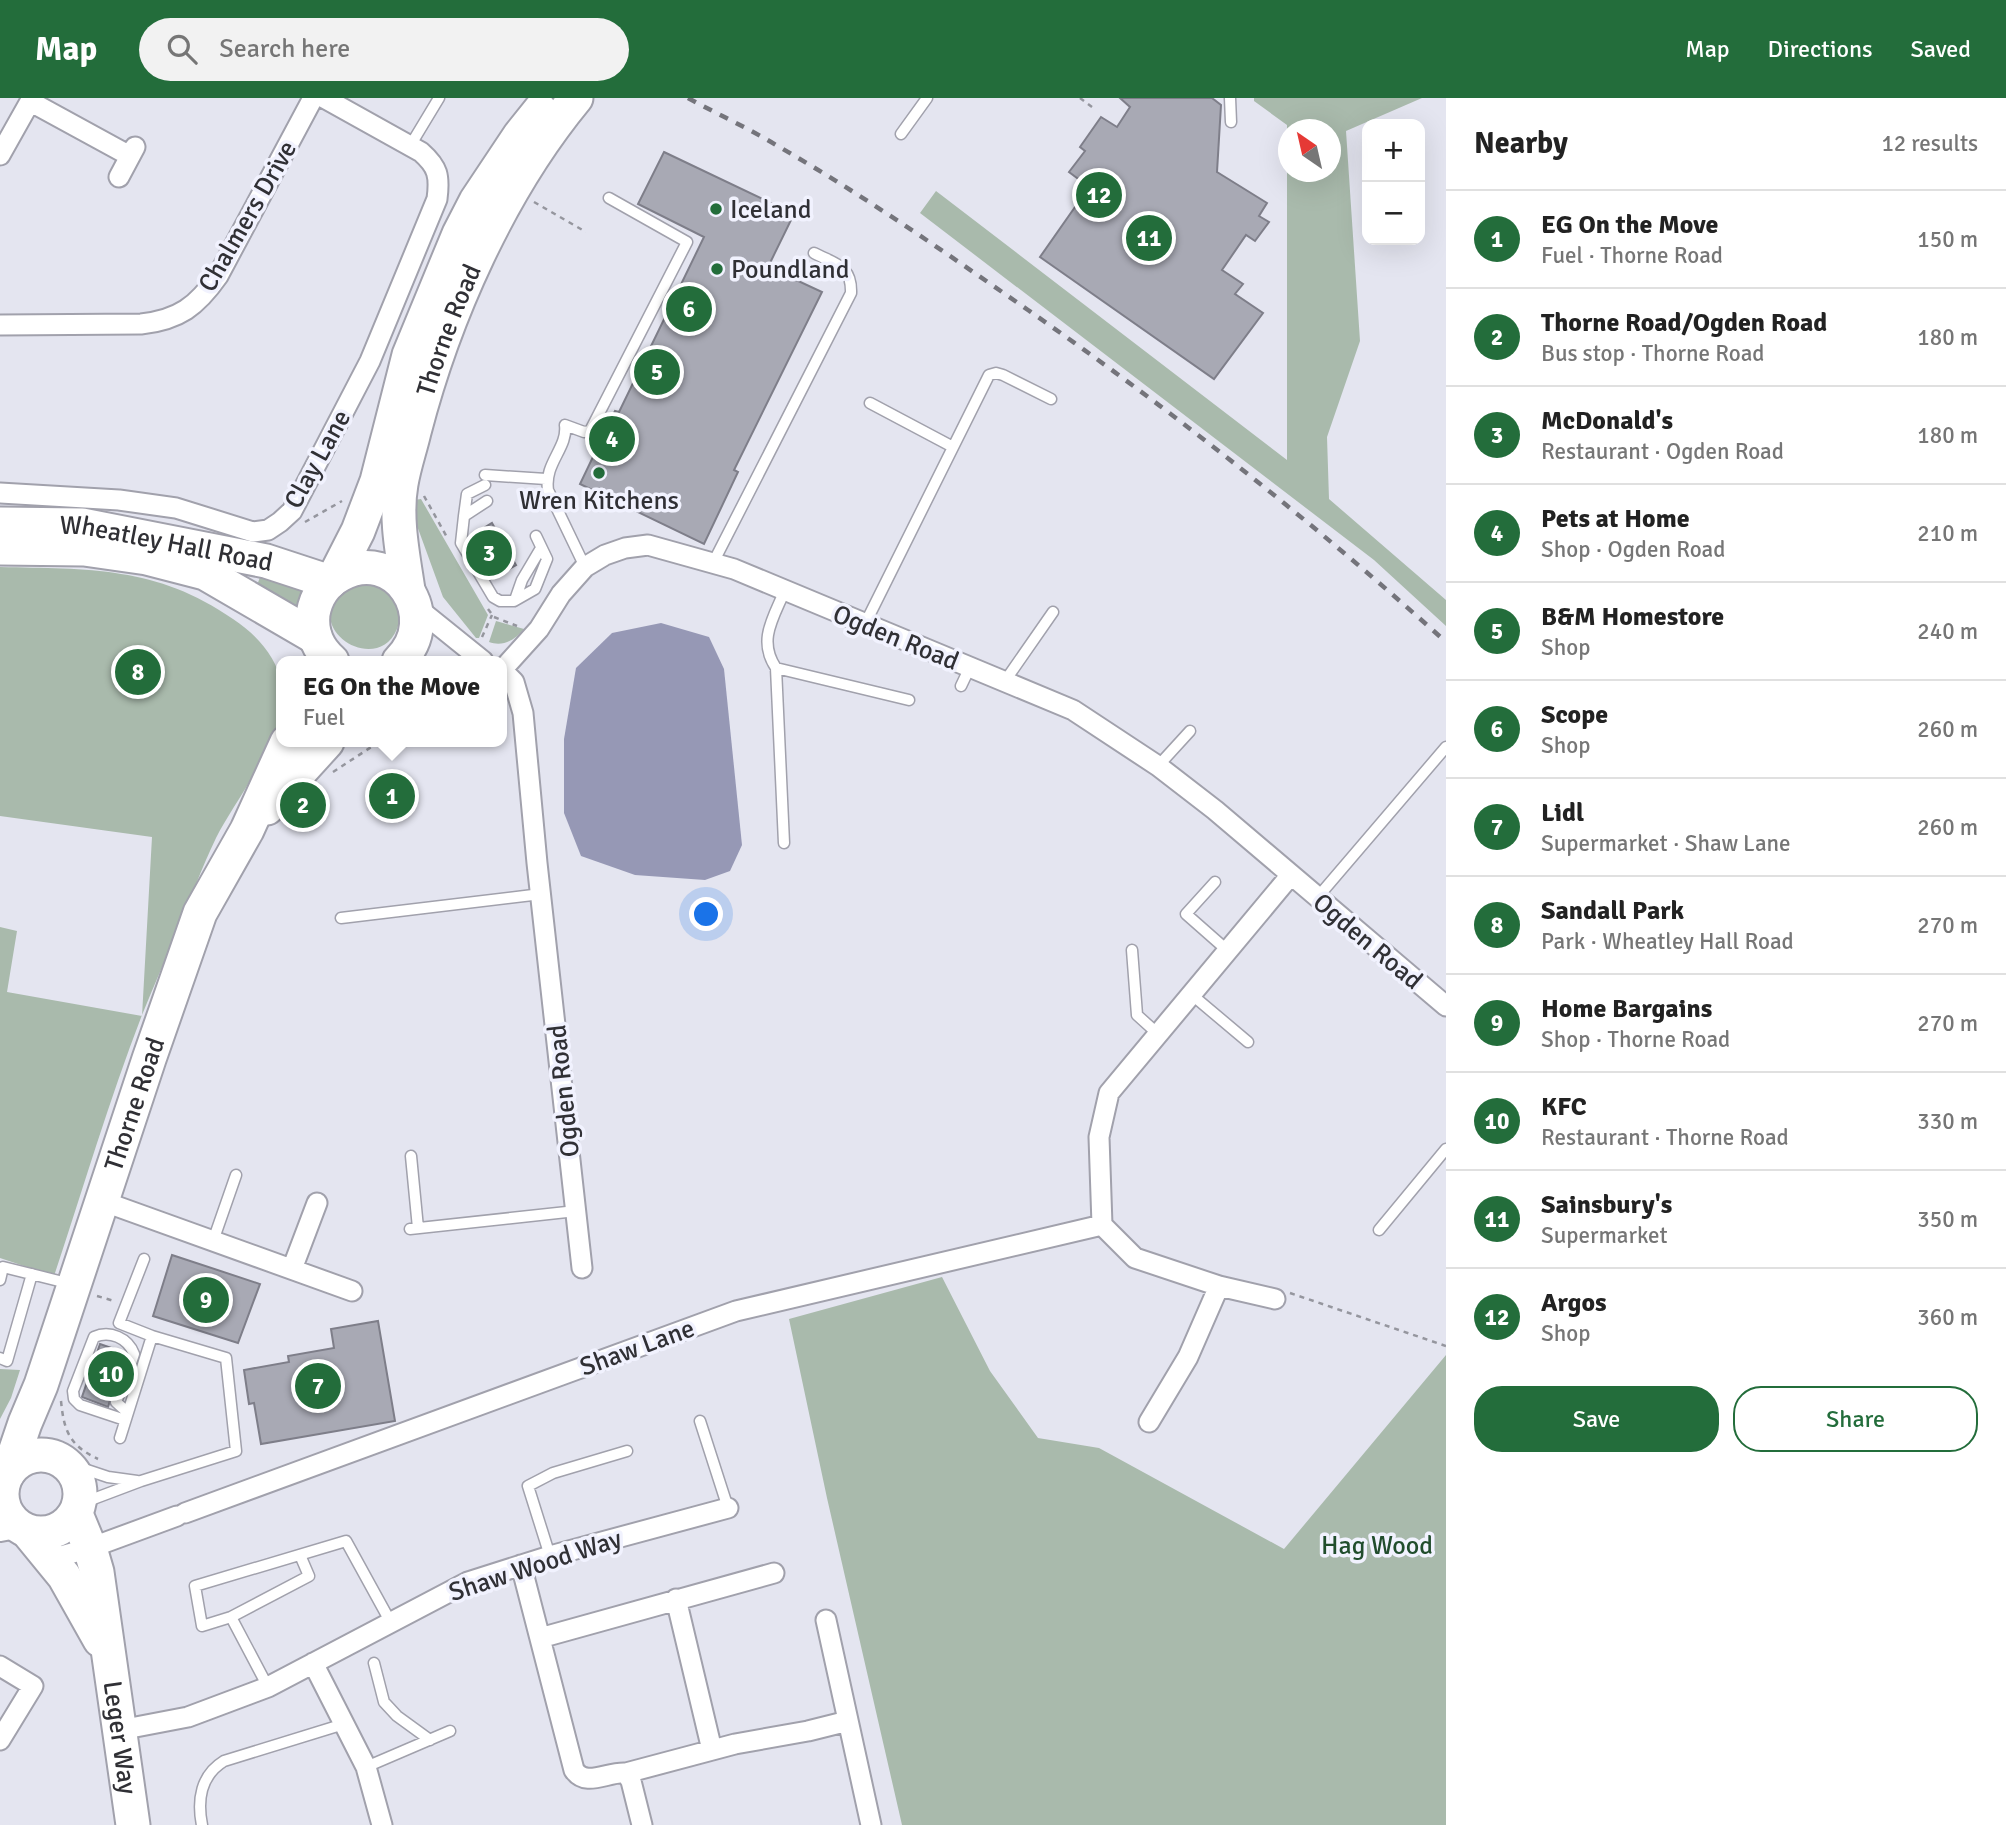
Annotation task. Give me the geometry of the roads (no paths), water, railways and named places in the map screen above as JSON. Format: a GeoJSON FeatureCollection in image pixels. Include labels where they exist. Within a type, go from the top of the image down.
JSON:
{"type":"FeatureCollection","features":[{"type":"Feature","properties":{"kind":"highway","name":"Thorne Road"},"geometry":{"type":"LineString","coordinates":[[321,652],[313,628],[314,607],[358,531],[377,481],[404,371],[459,234],[476,201],[505,157],[549,98]]}},
{"type":"Feature","properties":{"kind":"highway","name":"Thorne Road"},"geometry":{"type":"LineString","coordinates":[[404,656],[415,637],[418,617],[412,598],[400,515],[401,484],[429,378],[468,278],[498,217],[543,140],[576,98]]}},
{"type":"Feature","properties":{"kind":"highway","name":"Wheatley Hall Road"},"geometry":{"type":"LineString","coordinates":[[0,524],[82,525],[267,561],[332,580]]}},
{"type":"Feature","properties":{"kind":"highway","name":"Wheatley Hall Road"},"geometry":{"type":"LineString","coordinates":[[0,548],[84,549],[147,558],[205,573],[321,652]]}},
{"type":"Feature","properties":{"kind":"highway"},"geometry":{"type":"LineString","coordinates":[[332,580],[353,569],[373,569],[393,576],[412,598]]}},
{"type":"Feature","properties":{"kind":"highway","name":"Thorne Road"},"geometry":{"type":"LineString","coordinates":[[4,1479],[41,1385],[200,913],[247,830],[285,747]]}},
{"type":"Feature","properties":{"kind":"highway","name":"Thorne Road"},"geometry":{"type":"LineString","coordinates":[[247,830],[322,747]]}},
{"type":"Feature","properties":{"kind":"highway","name":"Thorne Road"},"geometry":{"type":"LineString","coordinates":[[41,1385],[46,1417],[63,1461]]}},
{"type":"Feature","properties":{"kind":"highway"},"geometry":{"type":"LineString","coordinates":[[43,1455],[63,1461],[76,1476],[80,1491],[78,1509],[66,1525],[55,1531],[42,1534],[15,1528],[4,1506],[4,1479],[15,1464],[29,1457],[43,1455]]}},
{"type":"Feature","properties":{"kind":"highway","name":"Leger Way"},"geometry":{"type":"LineString","coordinates":[[78,1509],[102,1604],[133,1825]]}},
{"type":"Feature","properties":{"kind":"highway","name":"Leger Way"},"geometry":{"type":"LineString","coordinates":[[15,1528],[51,1559],[64,1576],[107,1651]]}},
{"type":"Feature","properties":{"kind":"street","name":"Chalmers Drive"},"geometry":{"type":"LineString","coordinates":[[0,325],[141,324],[159,322],[184,312],[204,296],[218,276],[313,98]]}},
{"type":"Feature","properties":{"kind":"street","name":"Clay Lane"},"geometry":{"type":"LineString","coordinates":[[0,493],[119,500],[176,508],[253,532],[268,530],[292,511],[370,361],[437,199],[440,180],[432,162],[407,144],[324,98]]}},
{"type":"Feature","properties":{"kind":"street"},"geometry":{"type":"LineString","coordinates":[[0,155],[32,100],[133,151],[119,177]]}},
{"type":"Feature","properties":{"kind":"street","name":"Ogden Road"},"geometry":{"type":"LineString","coordinates":[[507,664],[539,629],[561,594],[585,567],[606,555],[625,548],[648,545],[734,569],[1073,710],[1158,766],[1214,810],[1446,1006]]}},
{"type":"Feature","properties":{"kind":"street"},"geometry":{"type":"LineString","coordinates":[[412,598],[477,656]]}},
{"type":"Feature","properties":{"kind":"street","name":"Ogden Road"},"geometry":{"type":"LineString","coordinates":[[507,675],[514,682],[523,713],[582,1268]]}},
{"type":"Feature","properties":{"kind":"street","name":"Ogden Road"},"geometry":{"type":"LineString","coordinates":[[1102,1225],[1099,1137],[1109,1093],[1290,876]]}},
{"type":"Feature","properties":{"kind":"street"},"geometry":{"type":"LineString","coordinates":[[102,1201],[352,1291]]}},
{"type":"Feature","properties":{"kind":"street"},"geometry":{"type":"LineString","coordinates":[[292,1269],[317,1203]]}},
{"type":"Feature","properties":{"kind":"street"},"geometry":{"type":"LineString","coordinates":[[1102,1225],[1135,1258],[1219,1286],[1275,1299]]}},
{"type":"Feature","properties":{"kind":"street","name":"Shaw Lane"},"geometry":{"type":"LineString","coordinates":[[51,1559],[90,1548],[736,1311],[1102,1225]]}},
{"type":"Feature","properties":{"kind":"street"},"geometry":{"type":"LineString","coordinates":[[1149,1422],[1188,1357],[1219,1286]]}},
{"type":"Feature","properties":{"kind":"street","name":"Shaw Wood Way"},"geometry":{"type":"LineString","coordinates":[[120,1730],[188,1717],[268,1687],[468,1582],[550,1556],[728,1508]]}},
{"type":"Feature","properties":{"kind":"street"},"geometry":{"type":"LineString","coordinates":[[521,1565],[577,1775],[591,1779],[618,1772],[625,1773],[712,1750],[848,1721]]}},
{"type":"Feature","properties":{"kind":"street"},"geometry":{"type":"LineString","coordinates":[[540,1638],[774,1573]]}},
{"type":"Feature","properties":{"kind":"street"},"geometry":{"type":"LineString","coordinates":[[676,1600],[712,1750]]}},
{"type":"Feature","properties":{"kind":"street"},"geometry":{"type":"LineString","coordinates":[[826,1620],[872,1825]]}},
{"type":"Feature","properties":{"kind":"street"},"geometry":{"type":"LineString","coordinates":[[313,1663],[366,1768],[382,1825]]}},
{"type":"Feature","properties":{"kind":"street"},"geometry":{"type":"LineString","coordinates":[[0,1666],[33,1686],[0,1739]]}},
{"type":"Feature","properties":{"kind":"street"},"geometry":{"type":"LineString","coordinates":[[625,1773],[631,1781],[642,1825]]}},
{"type":"Feature","properties":{"kind":"lane"},"geometry":{"type":"LineString","coordinates":[[407,144],[439,98]]}},
{"type":"Feature","properties":{"kind":"lane"},"geometry":{"type":"LineString","coordinates":[[901,134],[927,98]]}},
{"type":"Feature","properties":{"kind":"lane"},"geometry":{"type":"LineString","coordinates":[[1230,98],[1231,122]]}},
{"type":"Feature","properties":{"kind":"lane"},"geometry":{"type":"LineString","coordinates":[[585,567],[548,490],[546,479],[550,466],[565,437],[565,425],[584,432],[590,430],[687,242],[610,198]]}},
{"type":"Feature","properties":{"kind":"lane"},"geometry":{"type":"LineString","coordinates":[[713,563],[851,293],[851,278],[846,270],[814,253]]}},
{"type":"Feature","properties":{"kind":"lane"},"geometry":{"type":"LineString","coordinates":[[865,624],[989,374],[996,373],[1051,399]]}},
{"type":"Feature","properties":{"kind":"lane"},"geometry":{"type":"LineString","coordinates":[[870,403],[953,447]]}},
{"type":"Feature","properties":{"kind":"lane"},"geometry":{"type":"LineString","coordinates":[[536,537],[547,559],[536,589],[506,603],[493,597],[461,543],[467,494],[485,480],[546,479]]}},
{"type":"Feature","properties":{"kind":"lane"},"geometry":{"type":"LineString","coordinates":[[464,516],[487,501]]}},
{"type":"Feature","properties":{"kind":"lane"},"geometry":{"type":"LineString","coordinates":[[514,601],[541,548]]}},
{"type":"Feature","properties":{"kind":"lane"},"geometry":{"type":"LineString","coordinates":[[784,843],[776,668],[770,658],[766,640],[785,590]]}},
{"type":"Feature","properties":{"kind":"lane"},"geometry":{"type":"LineString","coordinates":[[1005,681],[1053,612]]}},
{"type":"Feature","properties":{"kind":"lane"},"geometry":{"type":"LineString","coordinates":[[961,686],[970,667]]}},
{"type":"Feature","properties":{"kind":"lane"},"geometry":{"type":"LineString","coordinates":[[776,668],[909,700]]}},
{"type":"Feature","properties":{"kind":"lane"},"geometry":{"type":"LineString","coordinates":[[1158,766],[1189,731]]}},
{"type":"Feature","properties":{"kind":"lane"},"geometry":{"type":"LineString","coordinates":[[1317,898],[1446,747]]}},
{"type":"Feature","properties":{"kind":"lane"},"geometry":{"type":"LineString","coordinates":[[1215,882],[1186,914],[1228,951]]}},
{"type":"Feature","properties":{"kind":"lane"},"geometry":{"type":"LineString","coordinates":[[341,918],[541,894]]}},
{"type":"Feature","properties":{"kind":"lane"},"geometry":{"type":"LineString","coordinates":[[1132,950],[1137,1015],[1158,1034]]}},
{"type":"Feature","properties":{"kind":"lane"},"geometry":{"type":"LineString","coordinates":[[1191,994],[1248,1042]]}},
{"type":"Feature","properties":{"kind":"lane"},"geometry":{"type":"LineString","coordinates":[[1379,1230],[1446,1149]]}},
{"type":"Feature","properties":{"kind":"lane"},"geometry":{"type":"LineString","coordinates":[[411,1156],[414,1228],[576,1211]]}},
{"type":"Feature","properties":{"kind":"lane"},"geometry":{"type":"LineString","coordinates":[[213,1241],[236,1175]]}},
{"type":"Feature","properties":{"kind":"lane"},"geometry":{"type":"LineString","coordinates":[[78,1509],[141,1481],[236,1451],[226,1358],[119,1324],[144,1259]]}},
{"type":"Feature","properties":{"kind":"lane"},"geometry":{"type":"LineString","coordinates":[[0,1280],[3,1267],[74,1286]]}},
{"type":"Feature","properties":{"kind":"lane"},"geometry":{"type":"LineString","coordinates":[[0,1359],[7,1361],[32,1274]]}},
{"type":"Feature","properties":{"kind":"lane"},"geometry":{"type":"LineString","coordinates":[[126,1416],[80,1405],[74,1399],[73,1391],[94,1337],[103,1333],[131,1346],[134,1354],[130,1366]]}},
{"type":"Feature","properties":{"kind":"lane"},"geometry":{"type":"LineString","coordinates":[[120,1438],[152,1336]]}},
{"type":"Feature","properties":{"kind":"lane"},"geometry":{"type":"LineString","coordinates":[[124,1382],[117,1402],[126,1416]]}},
{"type":"Feature","properties":{"kind":"lane"},"geometry":{"type":"LineString","coordinates":[[701,1421],[728,1508]]}},
{"type":"Feature","properties":{"kind":"lane"},"geometry":{"type":"LineString","coordinates":[[550,1556],[528,1486],[553,1473],[627,1451]]}},
{"type":"Feature","properties":{"kind":"lane"},"geometry":{"type":"LineString","coordinates":[[63,1461],[107,1477],[141,1481]]}},
{"type":"Feature","properties":{"kind":"lane"},"geometry":{"type":"LineString","coordinates":[[300,1555],[309,1576],[231,1617],[202,1626],[195,1586],[346,1541],[390,1621]]}},
{"type":"Feature","properties":{"kind":"lane"},"geometry":{"type":"LineString","coordinates":[[231,1617],[268,1687]]}},
{"type":"Feature","properties":{"kind":"lane"},"geometry":{"type":"LineString","coordinates":[[374,1663],[384,1702],[397,1716],[430,1740]]}},
{"type":"Feature","properties":{"kind":"lane"},"geometry":{"type":"LineString","coordinates":[[202,1825],[200,1800],[204,1783],[213,1768],[224,1761],[344,1724]]}},
{"type":"Feature","properties":{"kind":"lane"},"geometry":{"type":"LineString","coordinates":[[366,1768],[450,1731]]}},
{"type":"Feature","properties":{"kind":"water"},"geometry":{"type":"Polygon","coordinates":[[[661,623],[709,637],[724,669],[742,845],[730,871],[705,880],[635,875],[581,856],[564,813],[564,739],[576,668],[612,633],[661,623]]]}},
{"type":"Feature","properties":{"kind":"railway"},"geometry":{"type":"LineString","coordinates":[[688,98],[841,184],[1028,310],[1190,428],[1294,512],[1446,642]]}},
{"type":"Feature","properties":{"kind":"place","name":"Argos"},"geometry":{"type":"Point","coordinates":[1099,195]}},
{"type":"Feature","properties":{"kind":"place","name":"Iceland"},"geometry":{"type":"Point","coordinates":[716,209]}},
{"type":"Feature","properties":{"kind":"place","name":"Sainsbury's"},"geometry":{"type":"Point","coordinates":[1149,238]}},
{"type":"Feature","properties":{"kind":"place","name":"Poundland"},"geometry":{"type":"Point","coordinates":[717,269]}},
{"type":"Feature","properties":{"kind":"place","name":"Scope"},"geometry":{"type":"Point","coordinates":[689,309]}},
{"type":"Feature","properties":{"kind":"place","name":"B&M Homestore"},"geometry":{"type":"Point","coordinates":[657,372]}},
{"type":"Feature","properties":{"kind":"place","name":"Pets at Home"},"geometry":{"type":"Point","coordinates":[612,439]}},
{"type":"Feature","properties":{"kind":"place","name":"Wren Kitchens"},"geometry":{"type":"Point","coordinates":[599,473]}},
{"type":"Feature","properties":{"kind":"place","name":"McDonald's"},"geometry":{"type":"Point","coordinates":[489,553]}},
{"type":"Feature","properties":{"kind":"place","name":"Sandall Park"},"geometry":{"type":"Point","coordinates":[138,672]}},
{"type":"Feature","properties":{"kind":"place","name":"EG On the Move"},"geometry":{"type":"Point","coordinates":[392,796]}},
{"type":"Feature","properties":{"kind":"place","name":"Thorne Road/Ogden Road"},"geometry":{"type":"Point","coordinates":[303,805]}},
{"type":"Feature","properties":{"kind":"place","name":"Home Bargains"},"geometry":{"type":"Point","coordinates":[206,1300]}},
{"type":"Feature","properties":{"kind":"place","name":"KFC"},"geometry":{"type":"Point","coordinates":[111,1374]}},
{"type":"Feature","properties":{"kind":"place","name":"Lidl"},"geometry":{"type":"Point","coordinates":[318,1386]}},
{"type":"Feature","properties":{"kind":"park label","name":"Hag Wood"},"geometry":{"type":"Point","coordinates":[1377,1545]}}]}
